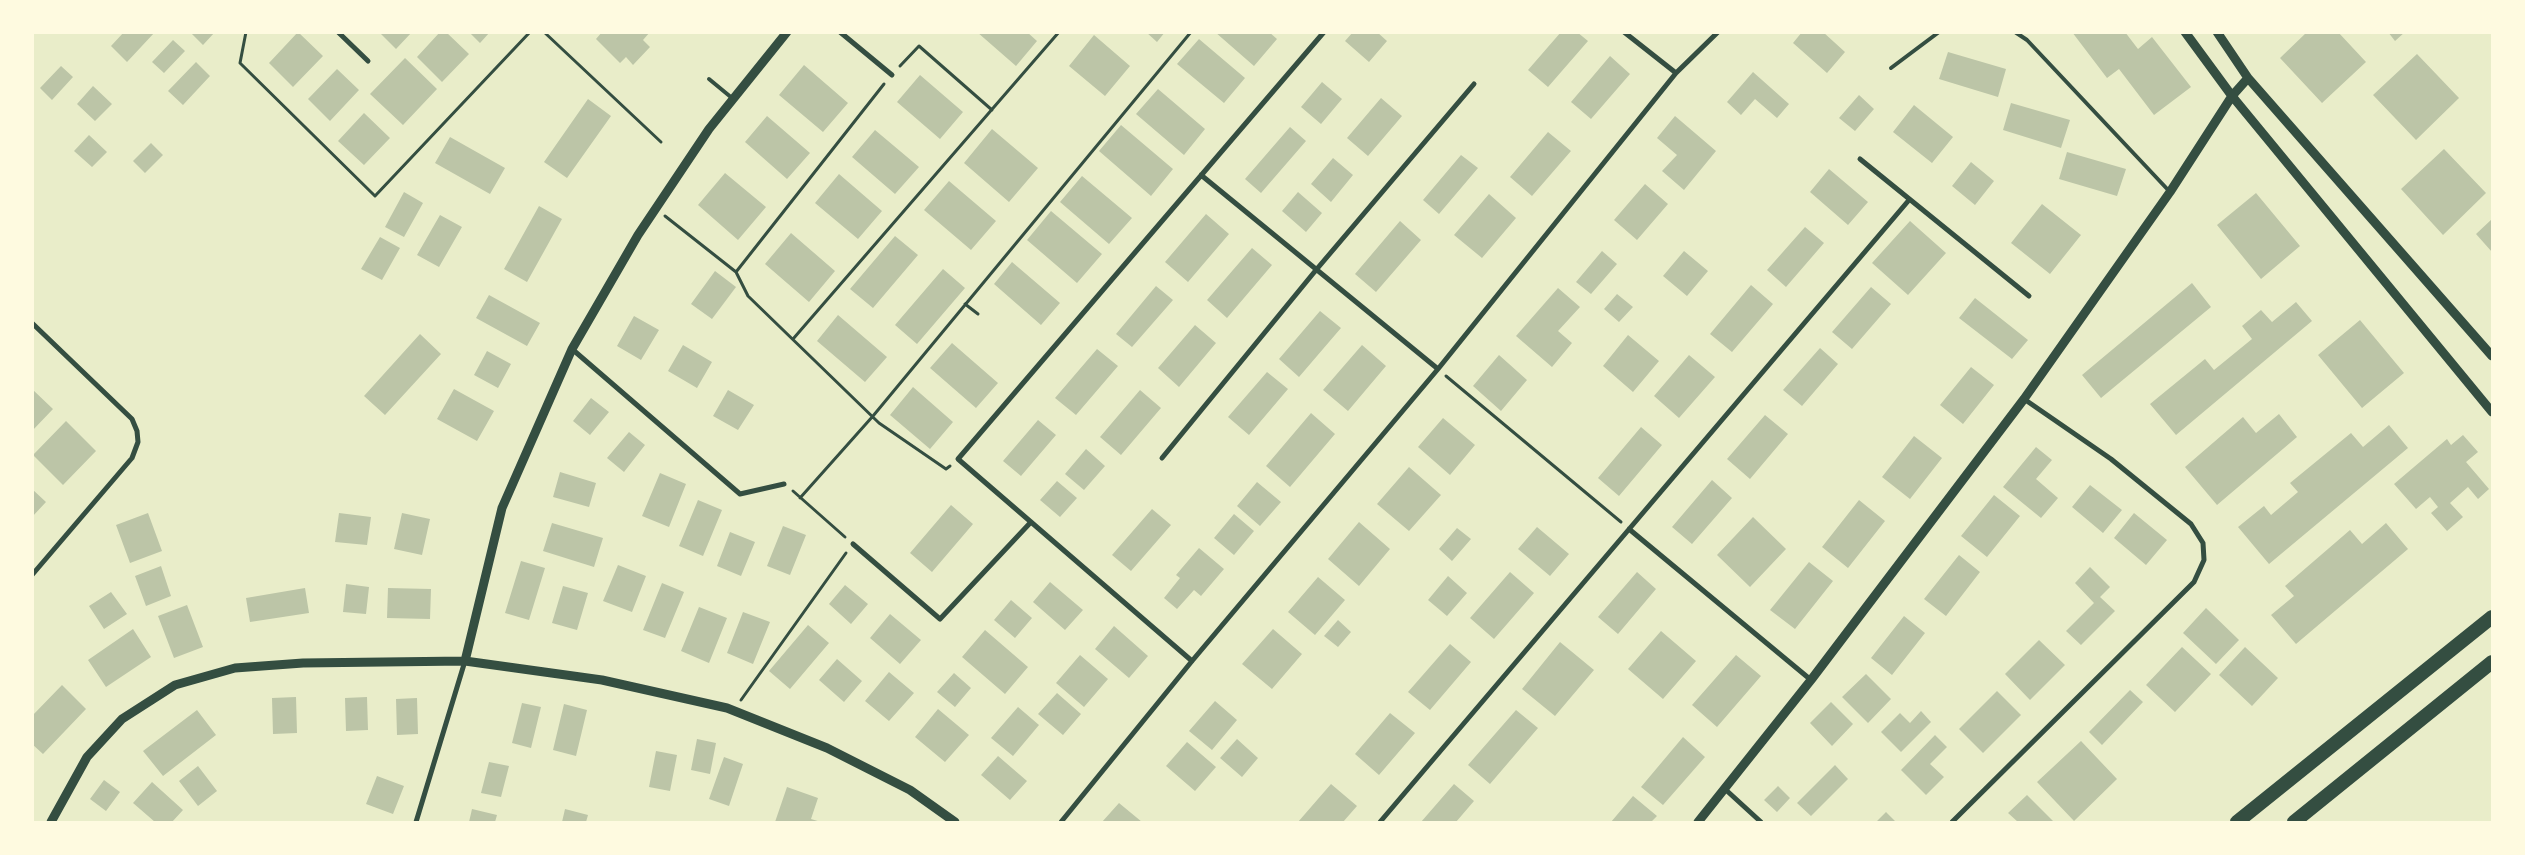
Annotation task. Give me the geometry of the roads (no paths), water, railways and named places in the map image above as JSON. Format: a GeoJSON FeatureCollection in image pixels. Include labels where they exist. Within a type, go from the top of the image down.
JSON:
{"type":"FeatureCollection","features":[{"type":"Feature","properties":{"kind":"highway"},"geometry":{"type":"LineString","coordinates":[[2237,822],[2492,617]]}},
{"type":"Feature","properties":{"kind":"highway"},"geometry":{"type":"LineString","coordinates":[[2294,822],[2492,662]]}},
{"type":"Feature","properties":{"kind":"street"},"geometry":{"type":"LineString","coordinates":[[338,32],[368,61]]}},
{"type":"Feature","properties":{"kind":"street"},"geometry":{"type":"LineString","coordinates":[[416,822],[465,661],[502,508],[572,349],[656,208],[709,129],[787,32]]}},
{"type":"Feature","properties":{"kind":"street"},"geometry":{"type":"LineString","coordinates":[[840,32],[892,75]]}},
{"type":"Feature","properties":{"kind":"street"},"geometry":{"type":"LineString","coordinates":[[1192,661],[958,459],[1324,32]]}},
{"type":"Feature","properties":{"kind":"street"},"geometry":{"type":"LineString","coordinates":[[1624,32],[1676,73]]}},
{"type":"Feature","properties":{"kind":"street"},"geometry":{"type":"LineString","coordinates":[[1061,822],[1192,661],[1438,369],[1676,73],[1718,32]]}},
{"type":"Feature","properties":{"kind":"street"},"geometry":{"type":"LineString","coordinates":[[2185,32],[2232,96],[2492,412]]}},
{"type":"Feature","properties":{"kind":"street"},"geometry":{"type":"LineString","coordinates":[[2217,32],[2248,78],[2492,356]]}},
{"type":"Feature","properties":{"kind":"street"},"geometry":{"type":"LineString","coordinates":[[1698,822],[1726,790],[1811,680],[2024,399],[2170,192],[2232,96],[2248,78]]}},
{"type":"Feature","properties":{"kind":"street"},"geometry":{"type":"LineString","coordinates":[[1162,458],[1316,270],[1474,84]]}},
{"type":"Feature","properties":{"kind":"street"},"geometry":{"type":"LineString","coordinates":[[1860,159],[2029,296]]}},
{"type":"Feature","properties":{"kind":"street"},"geometry":{"type":"LineString","coordinates":[[1201,175],[1438,369]]}},
{"type":"Feature","properties":{"kind":"street"},"geometry":{"type":"LineString","coordinates":[[1380,822],[1909,200]]}},
{"type":"Feature","properties":{"kind":"street"},"geometry":{"type":"LineString","coordinates":[[32,323],[129,416],[136,427],[138,442],[132,458],[33,574]]}},
{"type":"Feature","properties":{"kind":"street"},"geometry":{"type":"LineString","coordinates":[[572,349],[740,494],[784,484]]}},
{"type":"Feature","properties":{"kind":"street"},"geometry":{"type":"LineString","coordinates":[[1952,822],[2194,582],[2204,560],[2203,543],[2191,524],[2110,459],[2024,399]]}},
{"type":"Feature","properties":{"kind":"street"},"geometry":{"type":"LineString","coordinates":[[853,544],[940,619],[1032,522]]}},
{"type":"Feature","properties":{"kind":"street"},"geometry":{"type":"LineString","coordinates":[[1629,529],[1811,680]]}},
{"type":"Feature","properties":{"kind":"street"},"geometry":{"type":"LineString","coordinates":[[51,822],[87,757],[122,719],[175,685],[235,668],[303,663],[465,661],[602,680],[733,710],[827,748],[910,790],[955,822]]}},
{"type":"Feature","properties":{"kind":"street"},"geometry":{"type":"LineString","coordinates":[[1726,790],[1762,822]]}},
{"type":"Feature","properties":{"kind":"lane"},"geometry":{"type":"LineString","coordinates":[[1891,68],[1939,32]]}},
{"type":"Feature","properties":{"kind":"lane"},"geometry":{"type":"LineString","coordinates":[[2015,32],[2027,40],[2170,192]]}},
{"type":"Feature","properties":{"kind":"lane"},"geometry":{"type":"LineString","coordinates":[[709,79],[734,99]]}}]}
